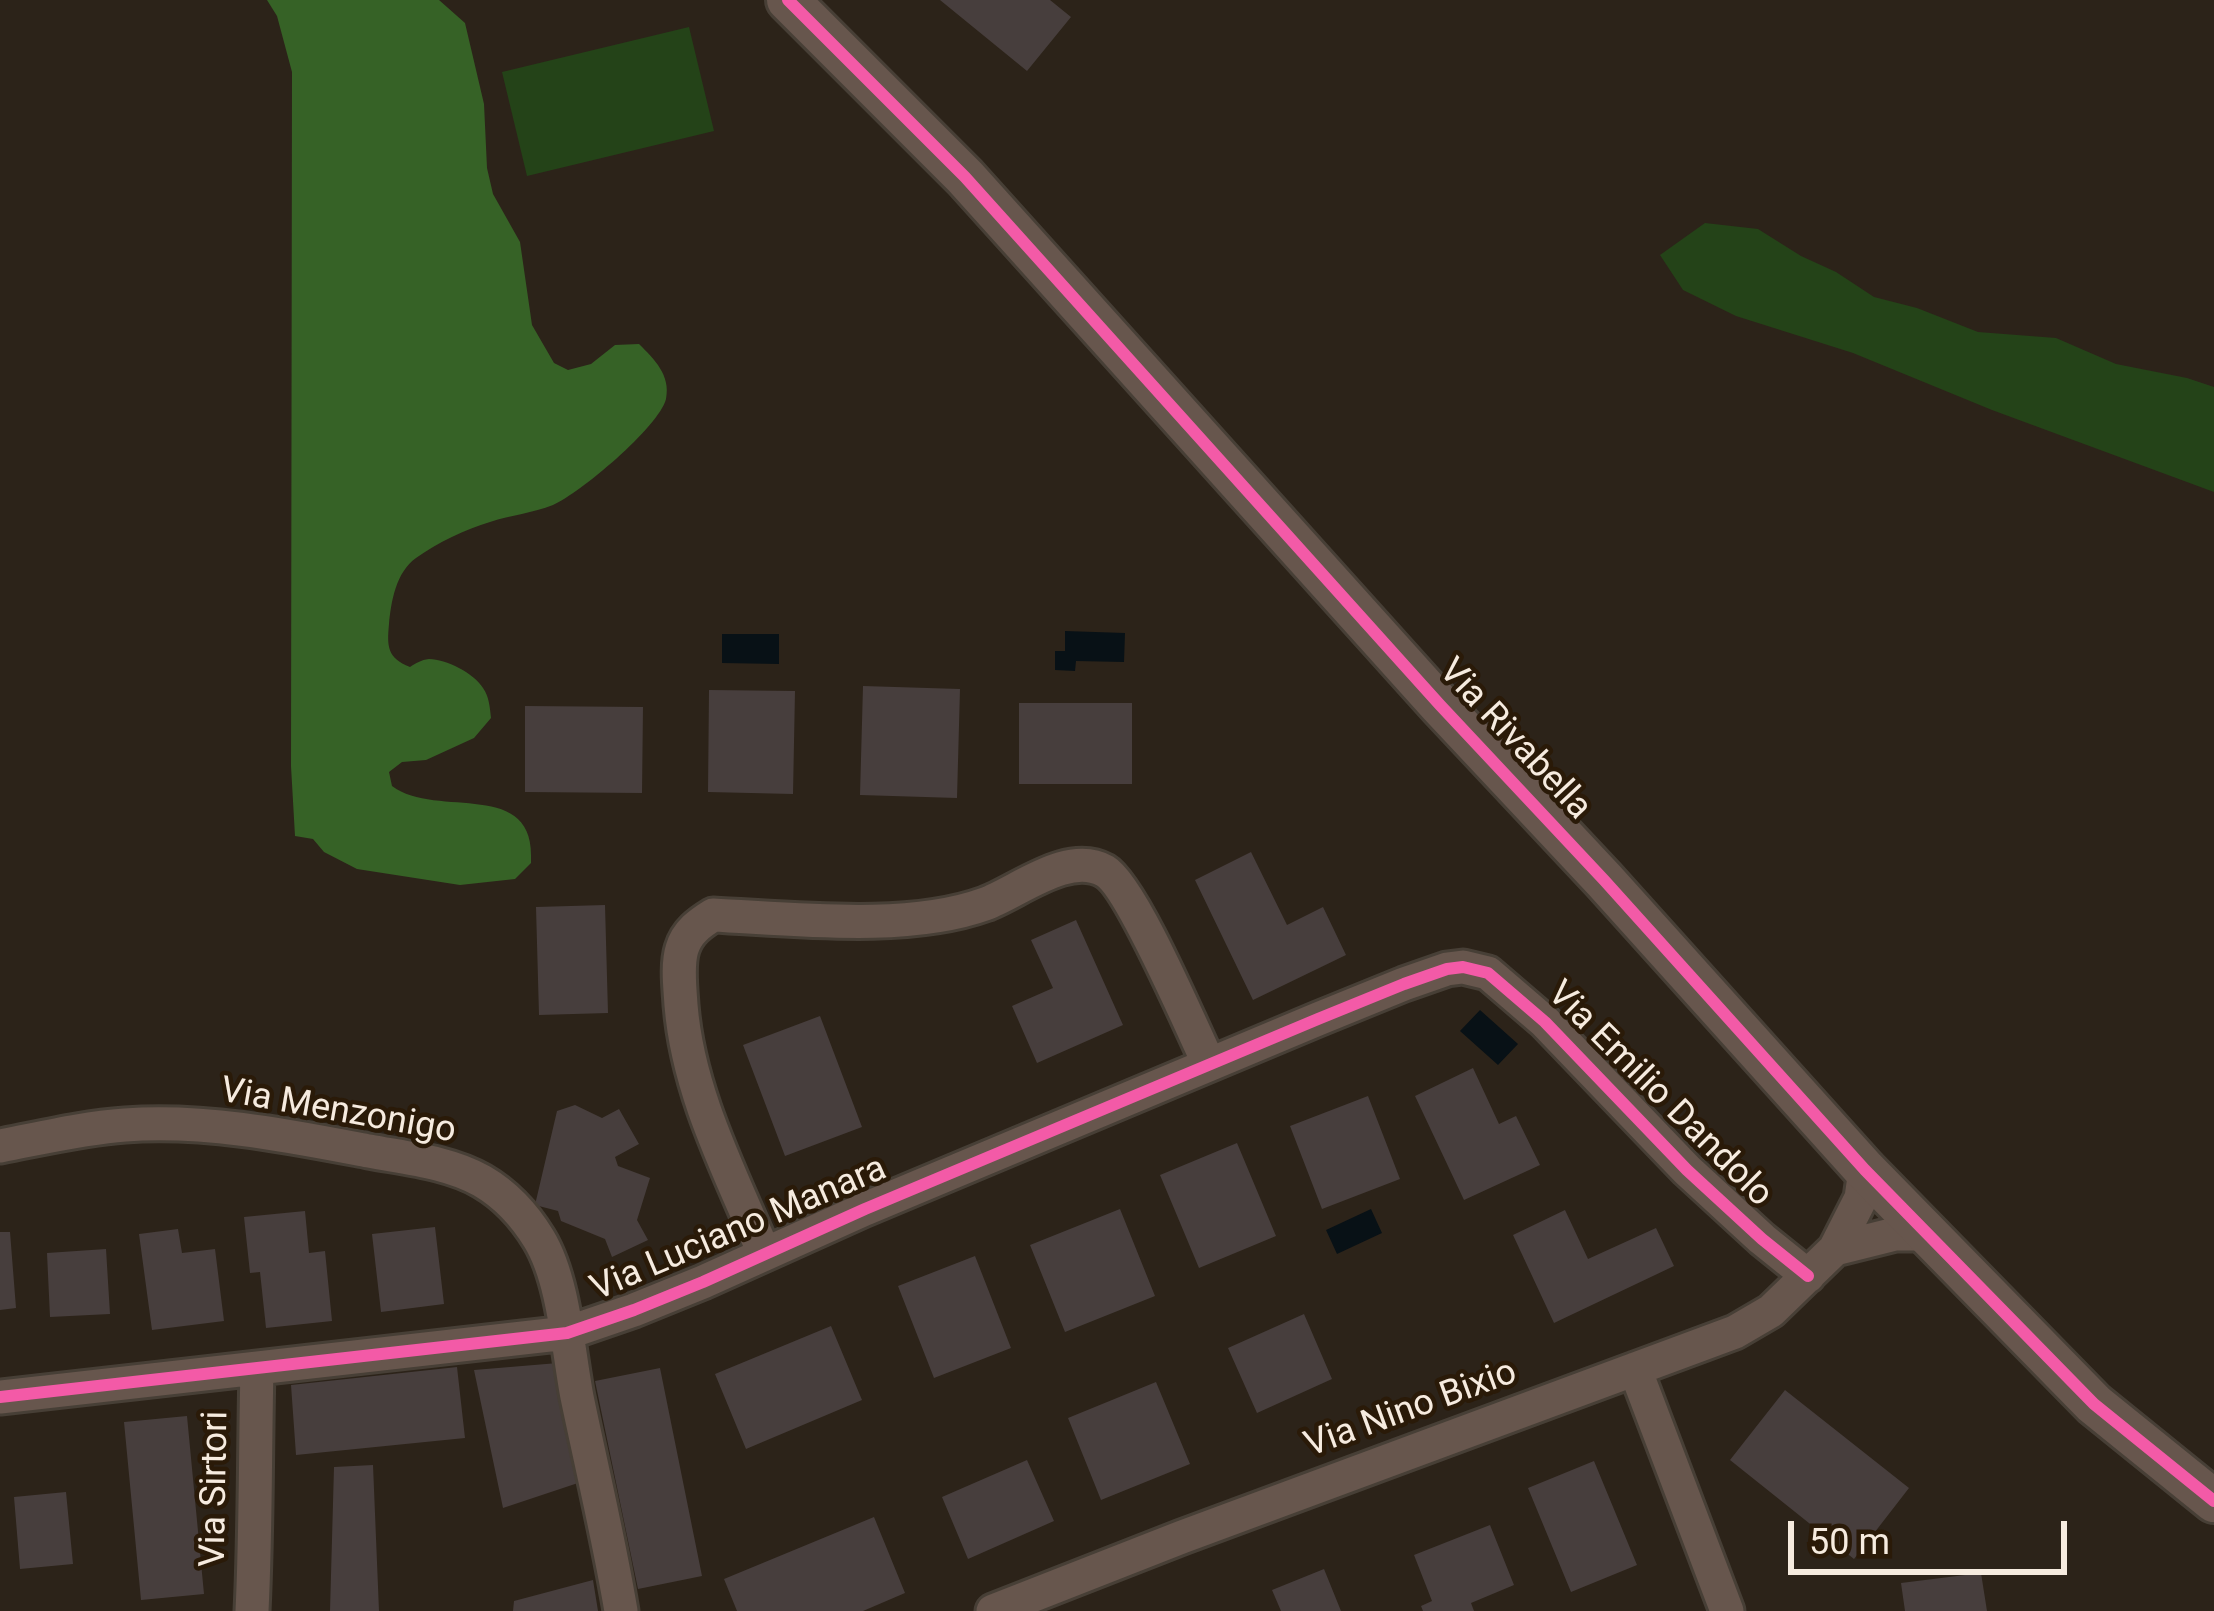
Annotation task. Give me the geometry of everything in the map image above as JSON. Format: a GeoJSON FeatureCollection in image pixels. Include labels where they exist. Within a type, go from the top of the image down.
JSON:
{"type":"FeatureCollection","features":[{"type":"Feature","properties":{"kind":"street","name":"Via Rivabella"},"geometry":{"type":"LineString","coordinates":[[788,0],[964,177],[1865,1169],[2094,1404],[2214,1501]]}},
{"type":"Feature","properties":{"kind":"street"},"geometry":{"type":"LineString","coordinates":[[764,1253],[704,1108],[689,1064],[683,1025],[682,949],[695,926],[713,914],[890,920],[940,917],[988,903],[1054,871],[1084,866],[1105,871],[1120,887],[1156,953],[1209,1064]]}},
{"type":"Feature","properties":{"kind":"street","name":"Via Luciano Manara"},"geometry":{"type":"LineString","coordinates":[[0,1397],[567,1333],[703,1282],[1404,984],[1463,967]]}},
{"type":"Feature","properties":{"kind":"street","name":"Via Emilio Dandolo"},"geometry":{"type":"LineString","coordinates":[[1463,967],[1488,973],[1545,1022],[1687,1170],[1808,1276]]}},
{"type":"Feature","properties":{"kind":"street","name":"Via Menzonigo"},"geometry":{"type":"LineString","coordinates":[[0,1146],[74,1131],[174,1125],[284,1134],[439,1164],[479,1179],[521,1213],[542,1242],[567,1333],[621,1611]]}},
{"type":"Feature","properties":{"kind":"street","name":"Via Nino Bixio"},"geometry":{"type":"LineString","coordinates":[[993,1611],[1735,1332],[1771,1311],[1835,1249],[1861,1198],[1865,1169]]}},
{"type":"Feature","properties":{"kind":"street"},"geometry":{"type":"LineString","coordinates":[[1835,1249],[1895,1234],[1928,1234]]}},
{"type":"Feature","properties":{"kind":"street","name":"Via Sirtori"},"geometry":{"type":"LineString","coordinates":[[252,1611],[257,1369]]}},
{"type":"Feature","properties":{"kind":"street"},"geometry":{"type":"LineString","coordinates":[[1635,1370],[1727,1611]]}},
{"type":"Feature","properties":{"kind":"green space"},"geometry":{"type":"Polygon","coordinates":[[[267,0],[439,0],[465,23],[484,104],[487,168],[493,194],[520,242],[532,325],[554,363],[568,370],[591,364],[615,345],[639,344],[666,382],[666,399],[649,426],[581,488],[553,505],[481,525],[442,542],[409,564],[396,588],[388,632],[393,655],[410,667],[436,660],[466,672],[485,691],[491,718],[474,738],[426,760],[402,762],[389,772],[392,786],[411,796],[502,809],[518,819],[529,836],[531,863],[515,879],[460,885],[357,869],[324,852],[313,839],[295,836],[291,766],[292,72],[277,16],[267,0]]]}},
{"type":"Feature","properties":{"kind":"green space"},"geometry":{"type":"Polygon","coordinates":[[[689,27],[714,131],[527,176],[502,72],[689,27]]]}},
{"type":"Feature","properties":{"kind":"green space"},"geometry":{"type":"Polygon","coordinates":[[[1705,223],[1758,229],[1874,297],[1978,332],[2056,338],[2116,364],[2214,387],[2214,492],[1853,353],[1736,316],[1683,290],[1660,255],[1705,223]]]}},
{"type":"Feature","properties":{"kind":"shaded area"},"geometry":{"type":"Polygon","coordinates":[[[1065,631],[1125,633],[1124,662],[1076,661],[1075,671],[1055,670],[1055,651],[1065,651],[1065,631]]]}},
{"type":"Feature","properties":{"kind":"shaded area"},"geometry":{"type":"Polygon","coordinates":[[[722,634],[779,634],[779,664],[722,663],[722,634]]]}},
{"type":"Feature","properties":{"kind":"shaded area"},"geometry":{"type":"Polygon","coordinates":[[[1480,1010],[1518,1044],[1498,1065],[1460,1031],[1480,1010]]]}},
{"type":"Feature","properties":{"kind":"shaded area"},"geometry":{"type":"Polygon","coordinates":[[[1371,1209],[1382,1233],[1337,1254],[1326,1230],[1371,1209]]]}},
{"type":"Feature","properties":{"kind":"building"},"geometry":{"type":"Polygon","coordinates":[[[940,0],[1050,0],[1071,17],[1027,71],[940,0]]]}},
{"type":"Feature","properties":{"kind":"building"},"geometry":{"type":"Polygon","coordinates":[[[863,686],[960,689],[957,798],[860,795],[863,686]]]}},
{"type":"Feature","properties":{"kind":"building"},"geometry":{"type":"Polygon","coordinates":[[[709,690],[795,691],[793,794],[708,792],[709,690]]]}},
{"type":"Feature","properties":{"kind":"building"},"geometry":{"type":"Polygon","coordinates":[[[1019,703],[1132,703],[1132,784],[1019,784],[1019,703]]]}},
{"type":"Feature","properties":{"kind":"building"},"geometry":{"type":"Polygon","coordinates":[[[525,706],[643,707],[642,793],[525,792],[525,706]]]}},
{"type":"Feature","properties":{"kind":"building"},"geometry":{"type":"Polygon","coordinates":[[[1251,852],[1287,925],[1323,907],[1346,955],[1253,1000],[1195,880],[1251,852]]]}},
{"type":"Feature","properties":{"kind":"building"},"geometry":{"type":"Polygon","coordinates":[[[605,905],[608,1013],[539,1015],[536,907],[605,905]]]}},
{"type":"Feature","properties":{"kind":"building"},"geometry":{"type":"Polygon","coordinates":[[[1076,920],[1123,1025],[1037,1063],[1012,1006],[1053,988],[1031,940],[1076,920]]]}},
{"type":"Feature","properties":{"kind":"building"},"geometry":{"type":"Polygon","coordinates":[[[820,1016],[862,1127],[785,1156],[743,1045],[820,1016]]]}},
{"type":"Feature","properties":{"kind":"building"},"geometry":{"type":"Polygon","coordinates":[[[1473,1068],[1499,1124],[1516,1116],[1540,1165],[1464,1200],[1415,1096],[1473,1068]]]}},
{"type":"Feature","properties":{"kind":"building"},"geometry":{"type":"Polygon","coordinates":[[[1368,1096],[1400,1179],[1322,1209],[1290,1126],[1368,1096]]]}},
{"type":"Feature","properties":{"kind":"building"},"geometry":{"type":"Polygon","coordinates":[[[575,1105],[602,1118],[619,1109],[639,1144],[615,1157],[618,1166],[650,1178],[637,1220],[648,1240],[612,1257],[605,1239],[561,1221],[558,1211],[535,1205],[557,1111],[575,1105]]]}},
{"type":"Feature","properties":{"kind":"building"},"geometry":{"type":"Polygon","coordinates":[[[1237,1143],[1276,1236],[1199,1268],[1160,1175],[1237,1143]]]}},
{"type":"Feature","properties":{"kind":"building"},"geometry":{"type":"Polygon","coordinates":[[[1120,1209],[1155,1296],[1065,1332],[1030,1245],[1120,1209]]]}},
{"type":"Feature","properties":{"kind":"building"},"geometry":{"type":"Polygon","coordinates":[[[1565,1210],[1588,1259],[1656,1228],[1674,1266],[1554,1323],[1513,1235],[1565,1210]]]}},
{"type":"Feature","properties":{"kind":"building"},"geometry":{"type":"Polygon","coordinates":[[[305,1211],[309,1253],[325,1251],[332,1321],[266,1328],[260,1272],[250,1273],[244,1217],[305,1211]]]}},
{"type":"Feature","properties":{"kind":"building"},"geometry":{"type":"Polygon","coordinates":[[[435,1227],[444,1304],[381,1312],[372,1234],[435,1227]]]}},
{"type":"Feature","properties":{"kind":"building"},"geometry":{"type":"Polygon","coordinates":[[[178,1229],[182,1253],[215,1249],[224,1321],[152,1330],[139,1234],[178,1229]]]}},
{"type":"Feature","properties":{"kind":"building"},"geometry":{"type":"Polygon","coordinates":[[[0,1232],[10,1232],[16,1308],[0,1310],[0,1232]]]}},
{"type":"Feature","properties":{"kind":"building"},"geometry":{"type":"Polygon","coordinates":[[[106,1249],[110,1314],[50,1317],[47,1253],[106,1249]]]}},
{"type":"Feature","properties":{"kind":"building"},"geometry":{"type":"Polygon","coordinates":[[[975,1256],[1011,1348],[934,1378],[898,1286],[975,1256]]]}},
{"type":"Feature","properties":{"kind":"building"},"geometry":{"type":"Polygon","coordinates":[[[1304,1314],[1332,1379],[1257,1413],[1228,1348],[1304,1314]]]}},
{"type":"Feature","properties":{"kind":"building"},"geometry":{"type":"Polygon","coordinates":[[[831,1326],[862,1400],[746,1449],[715,1374],[831,1326]]]}},
{"type":"Feature","properties":{"kind":"building"},"geometry":{"type":"Polygon","coordinates":[[[558,1363],[581,1482],[503,1508],[474,1370],[558,1363]]]}},
{"type":"Feature","properties":{"kind":"building"},"geometry":{"type":"Polygon","coordinates":[[[457,1367],[465,1438],[296,1455],[291,1385],[457,1367]]]}},
{"type":"Feature","properties":{"kind":"building"},"geometry":{"type":"Polygon","coordinates":[[[660,1368],[702,1576],[638,1589],[595,1381],[660,1368]]]}},
{"type":"Feature","properties":{"kind":"building"},"geometry":{"type":"Polygon","coordinates":[[[1156,1382],[1190,1464],[1101,1500],[1068,1418],[1156,1382]]]}},
{"type":"Feature","properties":{"kind":"building"},"geometry":{"type":"Polygon","coordinates":[[[1785,1390],[1909,1488],[1854,1559],[1730,1460],[1785,1390]]]}},
{"type":"Feature","properties":{"kind":"building"},"geometry":{"type":"Polygon","coordinates":[[[187,1416],[204,1594],[141,1600],[124,1422],[187,1416]]]}},
{"type":"Feature","properties":{"kind":"building"},"geometry":{"type":"Polygon","coordinates":[[[1027,1460],[1054,1521],[968,1559],[942,1497],[1027,1460]]]}},
{"type":"Feature","properties":{"kind":"building"},"geometry":{"type":"Polygon","coordinates":[[[1594,1461],[1637,1565],[1571,1592],[1528,1488],[1594,1461]]]}},
{"type":"Feature","properties":{"kind":"building"},"geometry":{"type":"Polygon","coordinates":[[[373,1465],[379,1611],[330,1611],[334,1467],[373,1465]]]}},
{"type":"Feature","properties":{"kind":"building"},"geometry":{"type":"Polygon","coordinates":[[[66,1492],[73,1564],[20,1569],[14,1497],[66,1492]]]}},
{"type":"Feature","properties":{"kind":"building"},"geometry":{"type":"Polygon","coordinates":[[[874,1517],[905,1593],[863,1611],[737,1611],[724,1579],[874,1517]]]}},
{"type":"Feature","properties":{"kind":"building"},"geometry":{"type":"Polygon","coordinates":[[[1490,1525],[1514,1585],[1471,1603],[1474,1611],[1423,1611],[1421,1606],[1432,1601],[1414,1555],[1490,1525]]]}},
{"type":"Feature","properties":{"kind":"building"},"geometry":{"type":"Polygon","coordinates":[[[1324,1569],[1341,1611],[1281,1611],[1272,1590],[1324,1569]]]}},
{"type":"Feature","properties":{"kind":"building"},"geometry":{"type":"Polygon","coordinates":[[[1981,1573],[1987,1611],[1905,1611],[1901,1583],[1981,1573]]]}},
{"type":"Feature","properties":{"kind":"building"},"geometry":{"type":"Polygon","coordinates":[[[593,1580],[598,1611],[513,1611],[514,1601],[593,1580]]]}},
{"type":"Feature","properties":{"kind":"cycle path"},"geometry":{"type":"LineString","coordinates":[[788,0],[965,177],[1865,1170],[2094,1404],[2214,1501]]}},
{"type":"Feature","properties":{"kind":"cycle path"},"geometry":{"type":"LineString","coordinates":[[0,1397],[567,1333],[703,1282],[1318,1019],[1404,984],[1463,967],[1488,973],[1545,1022],[1687,1170],[1808,1276]]}}]}
